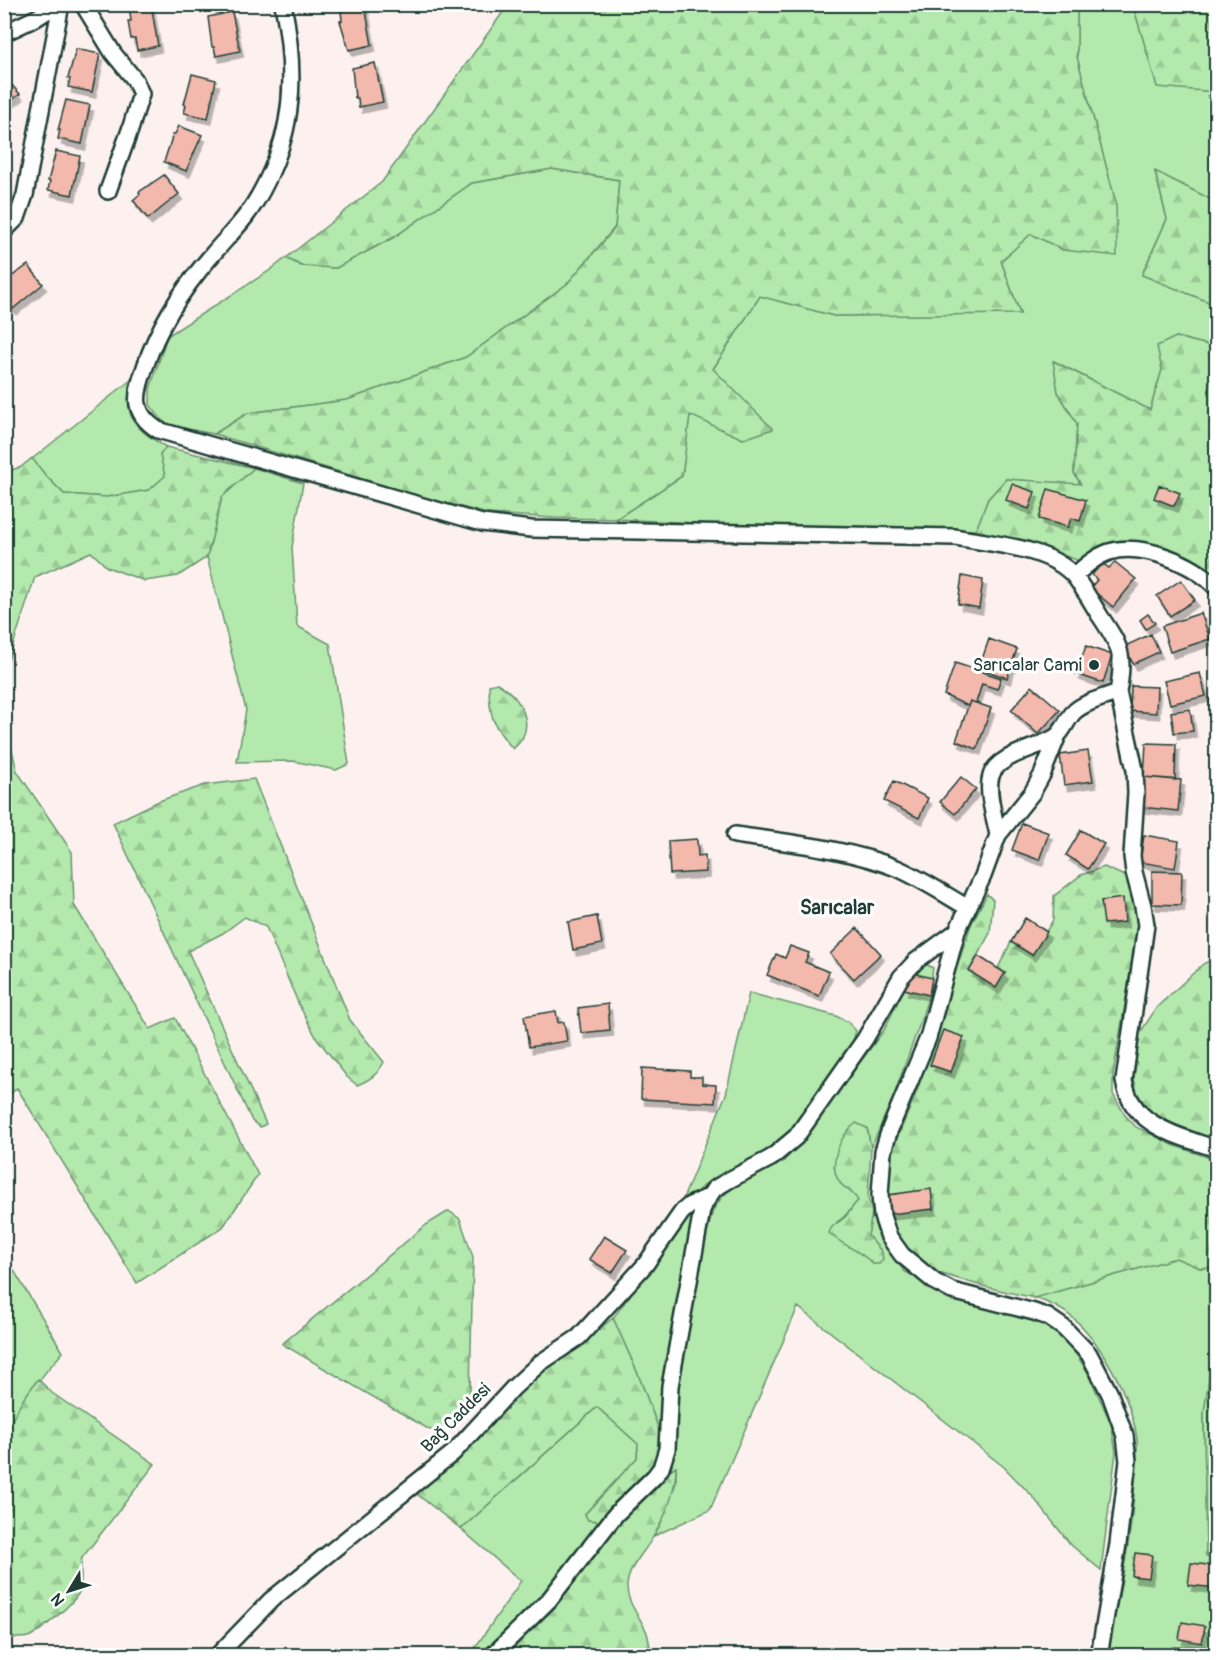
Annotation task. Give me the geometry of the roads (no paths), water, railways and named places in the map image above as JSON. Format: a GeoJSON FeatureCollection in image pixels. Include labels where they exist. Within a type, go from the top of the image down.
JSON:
{"type":"FeatureCollection","features":[{"type":"Feature","properties":{"kind":"street"},"geometry":{"type":"LineString","coordinates":[[4,33],[60,4]]}},
{"type":"Feature","properties":{"kind":"street"},"geometry":{"type":"LineString","coordinates":[[4,231],[17,218],[25,195],[60,4]]}},
{"type":"Feature","properties":{"kind":"street"},"geometry":{"type":"LineString","coordinates":[[82,4],[113,52],[139,86],[141,94],[108,191]]}},
{"type":"Feature","properties":{"kind":"street"},"geometry":{"type":"LineString","coordinates":[[283,4],[291,53],[292,79],[278,155],[256,201],[186,289],[154,341],[137,398],[138,408],[149,425],[158,430],[482,524],[531,529],[955,537],[1036,554],[1059,564],[1074,576],[1121,653],[1118,692],[1135,770],[1136,793],[1132,856],[1146,925],[1124,1081],[1126,1093],[1131,1105],[1156,1126],[1216,1149]]}},
{"type":"Feature","properties":{"kind":"street"},"geometry":{"type":"LineString","coordinates":[[1074,576],[1107,553],[1127,550],[1179,561],[1197,569],[1216,586]]}},
{"type":"Feature","properties":{"kind":"street"},"geometry":{"type":"LineString","coordinates":[[1099,1656],[1118,1544],[1128,1461],[1125,1436],[1119,1416],[1099,1371],[1078,1341],[1048,1317],[952,1291],[935,1282],[902,1255],[889,1237],[882,1216],[880,1195],[883,1151],[890,1129],[928,1038],[957,931],[983,876],[998,835],[1032,793],[1058,735],[1075,710],[1118,692]]}},
{"type":"Feature","properties":{"kind":"street"},"geometry":{"type":"LineString","coordinates":[[998,835],[989,787],[993,771],[1021,752],[1058,735]]}},
{"type":"Feature","properties":{"kind":"street"},"geometry":{"type":"LineString","coordinates":[[735,835],[858,856],[899,870],[968,908]]}},
{"type":"Feature","properties":{"kind":"street","name":"Bağ Caddesi"},"geometry":{"type":"LineString","coordinates":[[217,1656],[270,1600],[453,1453],[513,1388],[540,1363],[579,1337],[645,1265],[682,1212],[690,1205],[708,1197],[714,1189],[729,1179],[771,1158],[796,1137],[866,1039],[901,977],[916,961],[957,931]]}},
{"type":"Feature","properties":{"kind":"street"},"geometry":{"type":"LineString","coordinates":[[492,1656],[549,1600],[616,1514],[661,1468],[667,1449],[670,1386],[702,1210],[708,1197]]}},
{"type":"Feature","properties":{"kind":"place","name":"Sarıcalar Cami"},"geometry":{"type":"Point","coordinates":[1094,665]}},
{"type":"Feature","properties":{"kind":"district","name":"Sarıcalar"},"geometry":{"type":"Point","coordinates":[837,907]}}]}
